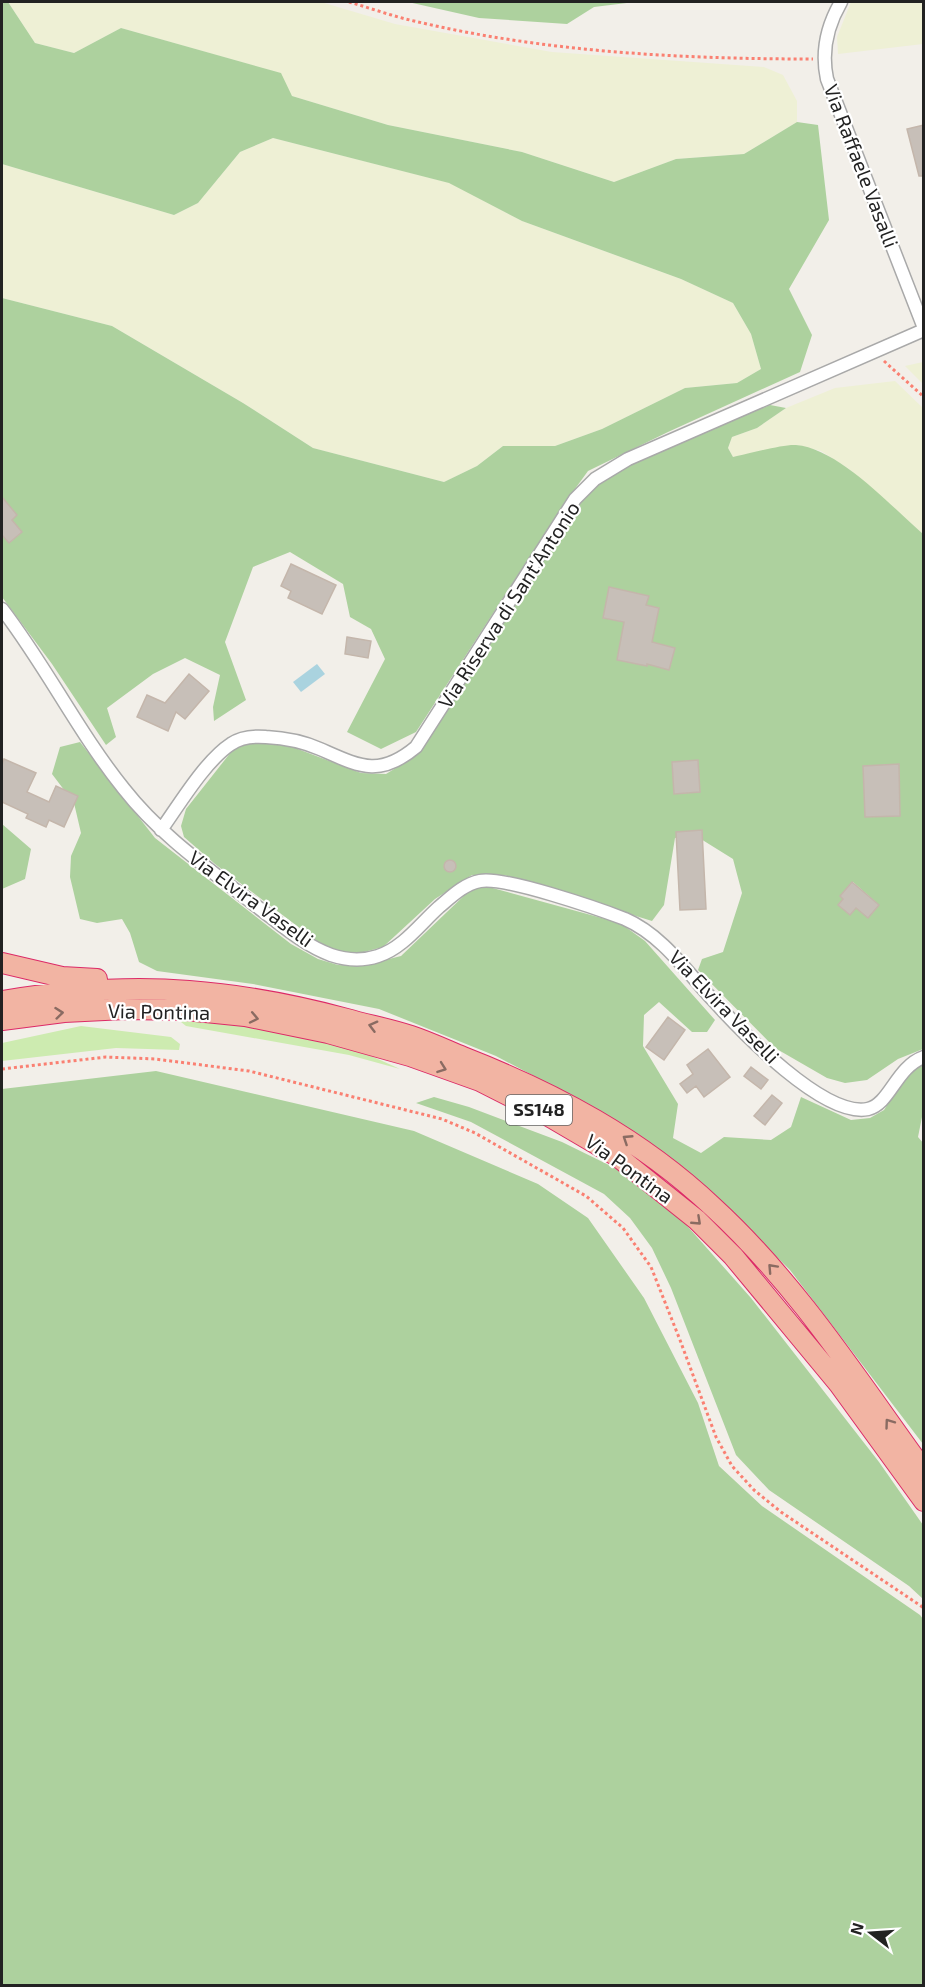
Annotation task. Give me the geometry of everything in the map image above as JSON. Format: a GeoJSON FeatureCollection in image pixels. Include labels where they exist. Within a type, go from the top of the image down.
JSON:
{"type":"FeatureCollection","features":[{"type":"Feature","properties":{"kind":"highway"},"geometry":{"type":"LineString","coordinates":[[2,963],[62,977],[129,980],[188,991]]}},
{"type":"Feature","properties":{"kind":"highway","name":"Via Pontina"},"geometry":{"type":"LineString","coordinates":[[2,1001],[60,992],[123,989],[188,991],[249,997],[322,1012],[411,1036],[492,1068],[591,1116],[661,1162],[714,1207],[790,1288],[924,1471]]}},
{"type":"Feature","properties":{"kind":"highway","name":"Via Pontina"},"geometry":{"type":"LineString","coordinates":[[2,1020],[64,1012],[126,1009],[186,1010],[245,1016],[328,1034],[410,1056],[480,1081],[548,1115],[617,1156],[697,1220],[733,1256],[839,1384],[924,1501]]}},
{"type":"Feature","properties":{"kind":"street","name":"Via Raffaele Vasalli"},"geometry":{"type":"LineString","coordinates":[[841,2],[828,31],[824,59],[825,70],[924,329]]}},
{"type":"Feature","properties":{"kind":"street","name":"Via Riserva di Sant'Antonio"},"geometry":{"type":"LineString","coordinates":[[161,830],[216,757],[231,744],[244,738],[261,736],[292,740],[319,748],[346,762],[366,767],[401,760],[416,747],[575,499],[595,479],[611,468],[660,444],[716,422],[924,329]]}},
{"type":"Feature","properties":{"kind":"street","name":"Via Elvira Vaselli"},"geometry":{"type":"LineString","coordinates":[[2,609],[103,762],[130,797],[161,830],[184,850],[288,930],[312,945],[336,956],[359,959],[386,953],[408,937],[462,889],[481,881],[493,881],[556,896],[615,915],[645,930],[662,944],[716,1004],[772,1058],[813,1090],[836,1104],[863,1110],[875,1107],[885,1097],[903,1070],[924,1057]]}},
{"type":"Feature","properties":{"kind":"path"},"geometry":{"type":"LineString","coordinates":[[349,2],[414,21],[562,46],[667,55],[781,60],[824,59]]}},
{"type":"Feature","properties":{"kind":"path"},"geometry":{"type":"LineString","coordinates":[[874,352],[924,397]]}},
{"type":"Feature","properties":{"kind":"path"},"geometry":{"type":"LineString","coordinates":[[2,1069],[106,1057],[155,1059],[249,1071],[442,1119],[475,1133],[586,1196],[623,1228],[651,1267],[716,1437],[732,1466],[754,1490],[782,1512],[924,1608]]}},
{"type":"Feature","properties":{"kind":"green space"},"geometry":{"type":"Polygon","coordinates":[[[2,2],[8,2],[35,43],[74,53],[121,28],[281,73],[292,96],[388,125],[522,152],[614,182],[676,159],[744,154],[797,122],[818,125],[829,220],[789,289],[812,335],[800,372],[588,471],[564,504],[416,732],[381,749],[347,732],[385,659],[371,629],[350,617],[343,584],[290,552],[253,567],[225,642],[246,700],[214,721],[213,707],[220,675],[185,658],[153,674],[107,708],[116,737],[106,745],[52,664],[2,597],[2,535],[9,543],[22,532],[12,520],[17,515],[5,501],[2,504],[2,298],[112,326],[243,403],[313,448],[444,482],[477,466],[503,446],[555,446],[602,429],[685,388],[737,383],[761,369],[751,334],[733,303],[681,279],[522,221],[449,183],[273,138],[240,152],[198,203],[174,215],[2,164],[2,2]]]}},
{"type":"Feature","properties":{"kind":"green space"},"geometry":{"type":"Polygon","coordinates":[[[8,2],[321,2],[395,24],[552,52],[764,67],[783,75],[797,101],[797,122],[744,154],[676,159],[614,182],[522,152],[388,125],[292,96],[280,73],[121,28],[74,53],[35,43],[8,2]]]}},
{"type":"Feature","properties":{"kind":"green space"},"geometry":{"type":"Polygon","coordinates":[[[408,2],[635,2],[594,7],[567,24],[479,18],[408,2]]]}},
{"type":"Feature","properties":{"kind":"green space"},"geometry":{"type":"Polygon","coordinates":[[[851,2],[923,2],[923,44],[838,54],[837,37],[851,2]]]}},
{"type":"Feature","properties":{"kind":"green space"},"geometry":{"type":"Polygon","coordinates":[[[273,138],[450,183],[522,221],[681,279],[733,303],[751,334],[761,369],[737,383],[685,388],[602,429],[555,446],[503,446],[477,466],[444,482],[313,448],[243,403],[112,326],[2,298],[2,164],[174,215],[198,203],[240,152],[273,138]]]}},
{"type":"Feature","properties":{"kind":"green space"},"geometry":{"type":"Polygon","coordinates":[[[924,362],[923,384],[905,366],[924,362]]]}},
{"type":"Feature","properties":{"kind":"green space"},"geometry":{"type":"Polygon","coordinates":[[[895,381],[923,408],[923,534],[849,469],[821,451],[796,445],[733,457],[728,448],[732,437],[757,428],[786,408],[835,388],[895,381]]]}},
{"type":"Feature","properties":{"kind":"green space"},"geometry":{"type":"Polygon","coordinates":[[[770,405],[786,408],[757,428],[732,437],[728,448],[733,457],[790,445],[812,449],[846,467],[923,534],[923,1049],[898,1059],[867,1080],[845,1083],[827,1078],[775,1048],[698,970],[702,959],[723,952],[742,893],[733,859],[696,836],[675,838],[664,905],[652,921],[504,875],[472,875],[435,899],[383,947],[360,953],[342,953],[321,944],[215,864],[184,837],[181,826],[186,809],[235,747],[253,741],[282,743],[361,773],[386,774],[404,763],[427,741],[588,492],[634,460],[770,405]],[[609,588],[603,618],[630,623],[621,640],[617,659],[647,666],[659,608],[646,605],[648,596],[609,588]],[[675,648],[652,665],[669,670],[675,648]],[[698,760],[672,762],[674,794],[700,792],[698,760]],[[899,764],[863,766],[866,817],[900,816],[899,764]],[[853,882],[841,896],[843,899],[838,905],[850,915],[856,908],[879,905],[853,882]]]}},
{"type":"Feature","properties":{"kind":"green space"},"geometry":{"type":"Polygon","coordinates":[[[80,742],[155,838],[291,944],[318,959],[338,965],[361,966],[401,956],[471,889],[489,887],[620,923],[645,941],[715,1020],[707,1032],[692,1032],[659,1002],[644,1015],[643,1046],[678,1104],[673,1138],[701,1153],[724,1137],[771,1140],[791,1127],[801,1097],[851,1120],[870,1118],[884,1110],[908,1072],[923,1060],[923,1112],[918,1137],[924,1144],[923,1444],[790,1270],[716,1197],[654,1146],[579,1100],[496,1056],[379,1009],[253,984],[157,971],[139,962],[130,933],[122,919],[97,923],[80,919],[70,877],[71,856],[81,833],[74,803],[52,774],[60,747],[80,742]]]}},
{"type":"Feature","properties":{"kind":"green space"},"geometry":{"type":"Polygon","coordinates":[[[2,824],[31,849],[25,879],[2,889],[2,824]]]}},
{"type":"Feature","properties":{"kind":"green space"},"geometry":{"type":"Polygon","coordinates":[[[185,1019],[266,1028],[358,1050],[400,1069],[349,1055],[186,1026],[181,1022],[185,1019]]]}},
{"type":"Feature","properties":{"kind":"green space"},"geometry":{"type":"Polygon","coordinates":[[[81,1026],[171,1037],[180,1044],[179,1050],[116,1048],[2,1061],[2,1043],[81,1026]]]}},
{"type":"Feature","properties":{"kind":"green space"},"geometry":{"type":"Polygon","coordinates":[[[156,1071],[414,1131],[538,1184],[588,1218],[644,1298],[698,1403],[719,1466],[762,1506],[923,1619],[923,1985],[2,1985],[2,1089],[156,1071]]]}},
{"type":"Feature","properties":{"kind":"green space"},"geometry":{"type":"Polygon","coordinates":[[[434,1097],[469,1107],[562,1142],[619,1170],[682,1220],[751,1298],[879,1462],[923,1525],[923,1599],[909,1586],[769,1490],[736,1455],[671,1288],[652,1248],[630,1218],[604,1194],[471,1122],[416,1103],[434,1097]]]}},
{"type":"Feature","properties":{"kind":"water"},"geometry":{"type":"Polygon","coordinates":[[[317,664],[325,674],[301,692],[293,682],[317,664]]]}},
{"type":"Feature","properties":{"kind":"building"},"geometry":{"type":"Polygon","coordinates":[[[924,125],[924,176],[919,176],[907,129],[924,125]]]}},
{"type":"Feature","properties":{"kind":"building"},"geometry":{"type":"Polygon","coordinates":[[[2,497],[17,515],[12,520],[22,532],[9,543],[2,535],[2,497]]]}},
{"type":"Feature","properties":{"kind":"building"},"geometry":{"type":"Polygon","coordinates":[[[291,564],[336,585],[322,614],[288,598],[291,591],[281,586],[291,564]]]}},
{"type":"Feature","properties":{"kind":"building"},"geometry":{"type":"Polygon","coordinates":[[[609,587],[649,596],[646,605],[659,608],[652,642],[675,648],[669,670],[617,660],[624,622],[603,618],[609,587]]]}},
{"type":"Feature","properties":{"kind":"building"},"geometry":{"type":"Polygon","coordinates":[[[347,637],[371,641],[368,658],[345,654],[347,637]]]}},
{"type":"Feature","properties":{"kind":"building"},"geometry":{"type":"Polygon","coordinates":[[[189,674],[209,691],[185,719],[176,712],[168,731],[137,717],[147,695],[165,703],[189,674]]]}},
{"type":"Feature","properties":{"kind":"building"},"geometry":{"type":"Polygon","coordinates":[[[4,759],[36,773],[27,792],[49,802],[56,786],[78,796],[64,827],[49,820],[46,827],[26,818],[28,814],[2,802],[4,759]]]}},
{"type":"Feature","properties":{"kind":"building"},"geometry":{"type":"Polygon","coordinates":[[[698,760],[700,792],[674,794],[672,762],[698,760]]]}},
{"type":"Feature","properties":{"kind":"building"},"geometry":{"type":"Polygon","coordinates":[[[899,764],[900,816],[865,817],[863,766],[899,764]]]}},
{"type":"Feature","properties":{"kind":"building"},"geometry":{"type":"Polygon","coordinates":[[[702,830],[706,909],[680,910],[676,832],[702,830]]]}},
{"type":"Feature","properties":{"kind":"building"},"geometry":{"type":"Polygon","coordinates":[[[452,860],[456,866],[452,872],[448,872],[444,864],[452,860]]]}},
{"type":"Feature","properties":{"kind":"building"},"geometry":{"type":"Polygon","coordinates":[[[852,882],[879,905],[868,918],[856,908],[850,915],[838,905],[843,899],[840,896],[852,882]]]}},
{"type":"Feature","properties":{"kind":"building"},"geometry":{"type":"Polygon","coordinates":[[[668,1017],[685,1030],[664,1060],[646,1047],[668,1017]]]}},
{"type":"Feature","properties":{"kind":"building"},"geometry":{"type":"Polygon","coordinates":[[[708,1049],[730,1077],[704,1097],[696,1086],[687,1093],[680,1084],[693,1074],[687,1065],[708,1049]]]}},
{"type":"Feature","properties":{"kind":"building"},"geometry":{"type":"Polygon","coordinates":[[[751,1067],[768,1080],[761,1089],[744,1076],[751,1067]]]}},
{"type":"Feature","properties":{"kind":"building"},"geometry":{"type":"Polygon","coordinates":[[[772,1095],[782,1103],[765,1125],[754,1116],[772,1095]]]}}]}
